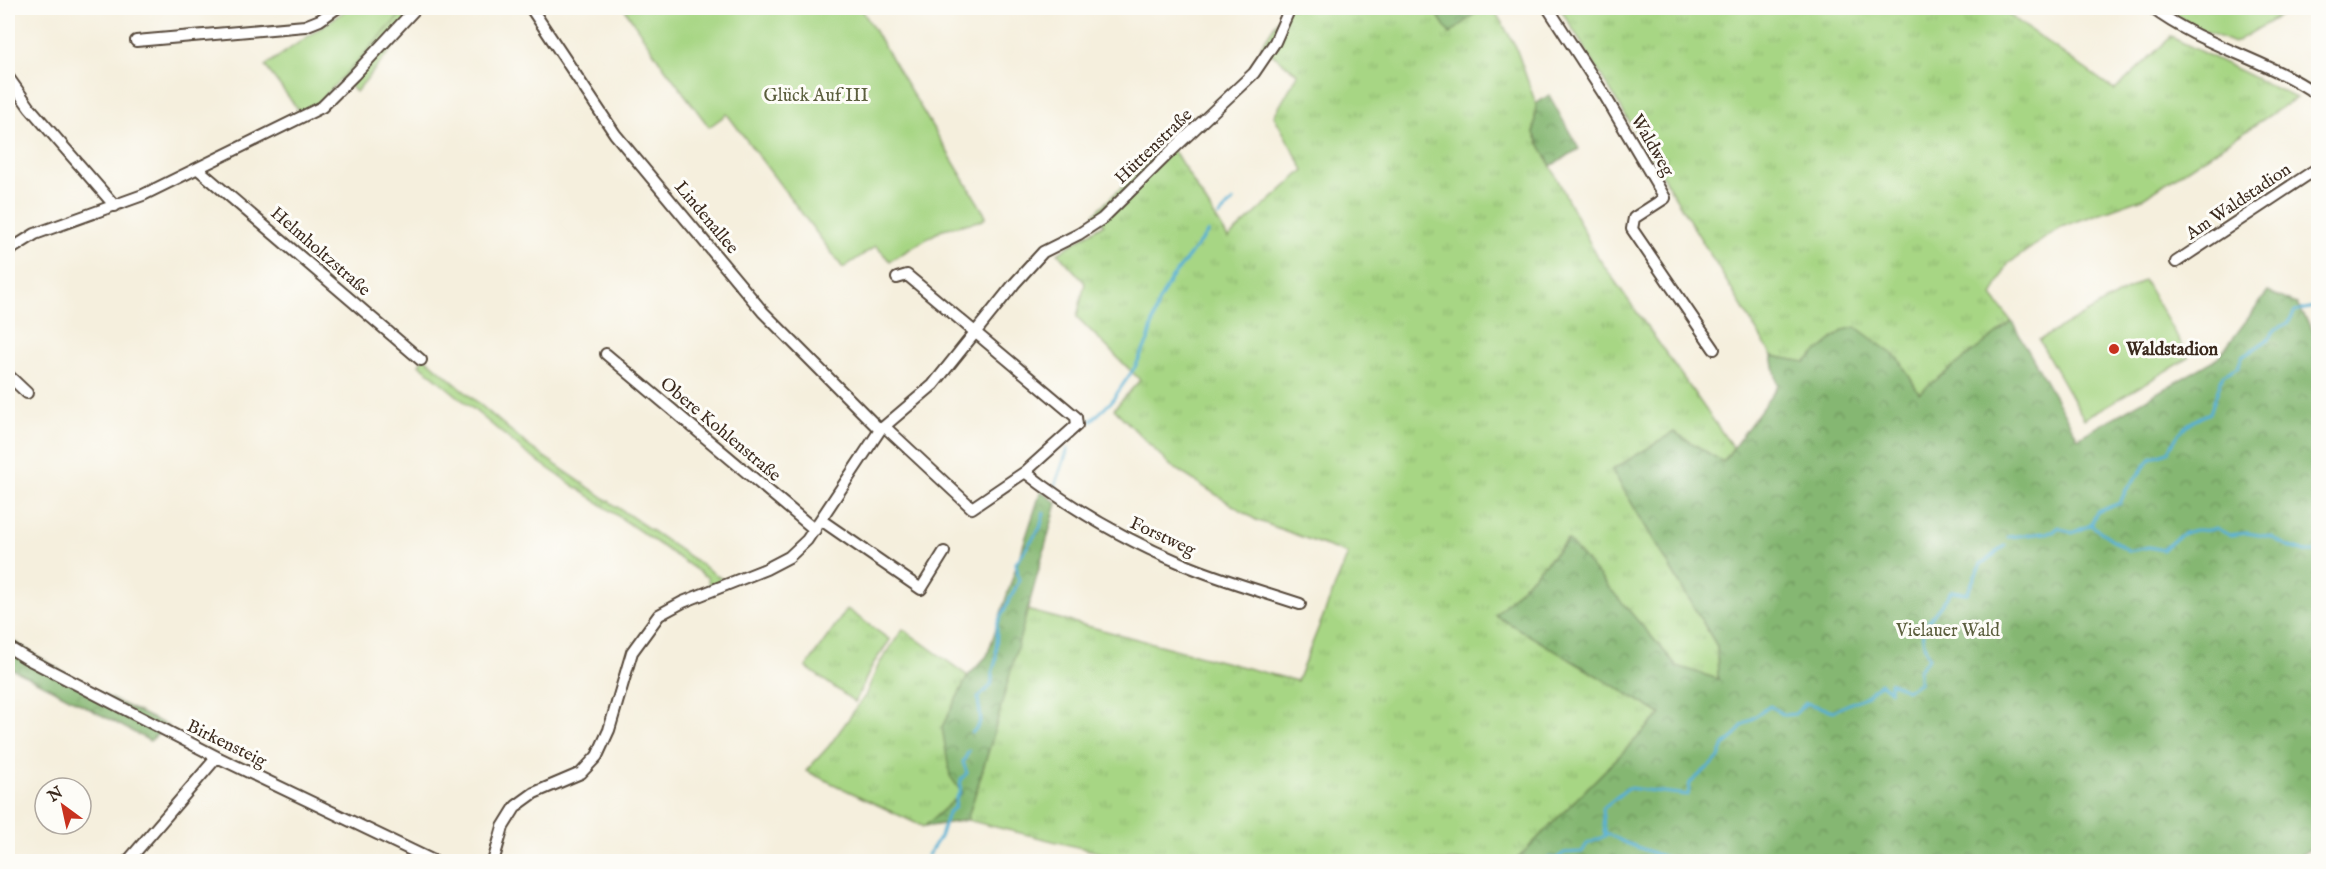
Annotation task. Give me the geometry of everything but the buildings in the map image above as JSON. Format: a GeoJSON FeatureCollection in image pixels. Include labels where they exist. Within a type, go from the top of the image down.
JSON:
{"type":"FeatureCollection","features":[{"type":"Feature","properties":{"kind":"street"},"geometry":{"type":"LineString","coordinates":[[136,41],[305,26],[320,20],[337,8]]}},
{"type":"Feature","properties":{"kind":"street"},"geometry":{"type":"LineString","coordinates":[[8,251],[35,234],[115,206],[198,169],[322,107],[416,8]]}},
{"type":"Feature","properties":{"kind":"street","name":"Lindenallee"},"geometry":{"type":"LineString","coordinates":[[531,8],[615,134],[763,312],[882,428]]}},
{"type":"Feature","properties":{"kind":"street","name":"Hüttenstraße"},"geometry":{"type":"LineString","coordinates":[[975,332],[1043,252],[1079,234],[1102,219],[1254,73],[1275,42],[1290,8]]}},
{"type":"Feature","properties":{"kind":"street","name":"Waldweg"},"geometry":{"type":"LineString","coordinates":[[1548,8],[1605,96],[1665,198],[1634,218],[1632,229],[1714,349]]}},
{"type":"Feature","properties":{"kind":"street"},"geometry":{"type":"LineString","coordinates":[[2152,8],[2194,35],[2288,78],[2319,95]]}},
{"type":"Feature","properties":{"kind":"street"},"geometry":{"type":"LineString","coordinates":[[8,77],[30,108],[115,206]]}},
{"type":"Feature","properties":{"kind":"street","name":"Am Waldstadion"},"geometry":{"type":"LineString","coordinates":[[2176,262],[2319,168]]}},
{"type":"Feature","properties":{"kind":"street","name":"Helmholtzstraße"},"geometry":{"type":"LineString","coordinates":[[198,169],[421,360]]}},
{"type":"Feature","properties":{"kind":"street"},"geometry":{"type":"LineString","coordinates":[[882,428],[972,508],[1025,472],[1077,425],[1076,417],[907,275],[897,278]]}},
{"type":"Feature","properties":{"kind":"street"},"geometry":{"type":"LineString","coordinates":[[493,861],[503,827],[516,806],[534,793],[581,773],[597,756],[609,730],[632,652],[659,615],[682,602],[766,569],[789,557],[815,530],[882,428],[933,385],[975,332]]}},
{"type":"Feature","properties":{"kind":"street","name":"Obere Kohlenstraße"},"geometry":{"type":"LineString","coordinates":[[606,354],[815,530]]}},
{"type":"Feature","properties":{"kind":"street"},"geometry":{"type":"LineString","coordinates":[[8,375],[27,393]]}},
{"type":"Feature","properties":{"kind":"street","name":"Forstweg"},"geometry":{"type":"LineString","coordinates":[[1025,472],[1060,500],[1127,538],[1184,565],[1300,604]]}},
{"type":"Feature","properties":{"kind":"street"},"geometry":{"type":"LineString","coordinates":[[821,520],[921,589],[944,552]]}},
{"type":"Feature","properties":{"kind":"street","name":"Birkensteig"},"geometry":{"type":"LineString","coordinates":[[8,647],[217,757],[436,861]]}},
{"type":"Feature","properties":{"kind":"street"},"geometry":{"type":"LineString","coordinates":[[128,861],[217,757]]}},
{"type":"Feature","properties":{"kind":"green space"},"geometry":{"type":"Polygon","coordinates":[[[349,8],[407,8],[319,102],[300,112],[265,66],[349,8]]]}},
{"type":"Feature","properties":{"kind":"green space"},"geometry":{"type":"Polygon","coordinates":[[[407,8],[426,8],[356,92],[342,78],[407,8]]]}},
{"type":"Feature","properties":{"kind":"green space","name":"Glück Auf III"},"geometry":{"type":"Polygon","coordinates":[[[624,8],[861,8],[986,216],[983,220],[943,229],[890,261],[876,246],[843,268],[727,114],[709,127],[624,8]]]}},
{"type":"Feature","properties":{"kind":"green space"},"geometry":{"type":"Polygon","coordinates":[[[1282,8],[1433,8],[1450,34],[1481,8],[1493,8],[1515,45],[1536,104],[1534,133],[1595,253],[1733,448],[1723,462],[1612,470],[1717,646],[1718,680],[1677,666],[1567,540],[1496,615],[1661,714],[1515,861],[1118,861],[1118,857],[967,820],[991,743],[1026,610],[1297,681],[1348,554],[1256,520],[1171,466],[1114,409],[1140,380],[1077,317],[1085,283],[1058,253],[1104,224],[1094,214],[1166,144],[1176,154],[1228,238],[1304,170],[1274,116],[1298,74],[1261,46],[1281,15],[1282,8]]]}},
{"type":"Feature","properties":{"kind":"green space"},"geometry":{"type":"Polygon","coordinates":[[[1433,8],[1481,8],[1450,34],[1433,8]]]}},
{"type":"Feature","properties":{"kind":"green space"},"geometry":{"type":"Polygon","coordinates":[[[1560,8],[1999,8],[2115,90],[2171,37],[2296,98],[2143,198],[2061,227],[2008,264],[1992,296],[2012,322],[1919,393],[1899,359],[1844,330],[1805,362],[1772,356],[1560,8]]]}},
{"type":"Feature","properties":{"kind":"green space"},"geometry":{"type":"Polygon","coordinates":[[[2164,8],[2293,8],[2234,43],[2195,27],[2164,8]]]}},
{"type":"Feature","properties":{"kind":"green space"},"geometry":{"type":"Polygon","coordinates":[[[1549,95],[1579,149],[1551,166],[1534,133],[1536,104],[1549,95]]]}},
{"type":"Feature","properties":{"kind":"green space","name":"Waldstadion"},"geometry":{"type":"Polygon","coordinates":[[[2144,280],[2189,358],[2084,419],[2039,340],[2144,280]]]}},
{"type":"Feature","properties":{"kind":"green space","name":"Vielauer Wald"},"geometry":{"type":"Polygon","coordinates":[[[2268,292],[2297,304],[2318,339],[2318,844],[2290,862],[1515,861],[1661,714],[1495,615],[1568,540],[1677,666],[1718,679],[1717,646],[1612,470],[1674,432],[1723,462],[1778,386],[1772,356],[1805,362],[1844,330],[1856,327],[1899,359],[1919,393],[2012,322],[2078,438],[2218,358],[2268,292]]]}},
{"type":"Feature","properties":{"kind":"green space"},"geometry":{"type":"Polygon","coordinates":[[[424,357],[530,447],[722,579],[709,586],[708,578],[526,453],[419,364],[424,357]]]}},
{"type":"Feature","properties":{"kind":"green space"},"geometry":{"type":"Polygon","coordinates":[[[1041,491],[1057,503],[991,743],[967,820],[924,827],[962,793],[950,776],[942,727],[968,676],[987,656],[1041,491]]]}},
{"type":"Feature","properties":{"kind":"green space"},"geometry":{"type":"Polygon","coordinates":[[[847,609],[890,640],[873,664],[855,702],[806,667],[847,609]]]}},
{"type":"Feature","properties":{"kind":"green space"},"geometry":{"type":"Polygon","coordinates":[[[903,629],[968,676],[942,727],[962,793],[924,827],[806,771],[829,746],[865,696],[879,664],[903,629]]]}},
{"type":"Feature","properties":{"kind":"green space"},"geometry":{"type":"Polygon","coordinates":[[[8,638],[89,688],[168,726],[150,741],[8,667],[8,638]]]}},
{"type":"Feature","properties":{"kind":"waterway"},"geometry":{"type":"LineString","coordinates":[[1219,216],[1233,201]]}},
{"type":"Feature","properties":{"kind":"waterway"},"geometry":{"type":"LineString","coordinates":[[1091,421],[1111,402],[1135,367],[1148,341],[1158,303],[1171,279],[1208,232]]}},
{"type":"Feature","properties":{"kind":"waterway"},"geometry":{"type":"LineString","coordinates":[[2008,537],[2053,532],[2059,527],[2072,533],[2091,525],[2097,512],[2120,503],[2126,490],[2152,457],[2168,452],[2184,428],[2210,413],[2223,375],[2238,367],[2242,357],[2266,341],[2276,329],[2288,323],[2295,311],[2314,307]]}},
{"type":"Feature","properties":{"kind":"waterway"},"geometry":{"type":"LineString","coordinates":[[1055,486],[1068,449]]}},
{"type":"Feature","properties":{"kind":"waterway"},"geometry":{"type":"LineString","coordinates":[[972,733],[981,717],[978,698],[991,685],[996,660],[997,624],[1019,581],[1016,563],[1040,528],[1044,513]]}},
{"type":"Feature","properties":{"kind":"waterway"},"geometry":{"type":"LineString","coordinates":[[2091,525],[2129,551],[2149,547],[2163,550],[2183,534],[2216,528],[2229,535],[2247,533],[2271,537],[2305,552],[2318,552]]}},
{"type":"Feature","properties":{"kind":"waterway"},"geometry":{"type":"LineString","coordinates":[[1547,862],[1549,858],[1556,859],[1564,853],[1582,852],[1587,844],[1605,836],[1602,809],[1628,788],[1688,795],[1690,783],[1719,758],[1724,745],[1742,726],[1770,706],[1784,715],[1795,714],[1806,703],[1833,711],[1867,696],[1880,683],[1890,691],[1890,682],[1906,690],[1919,683],[1919,669],[1929,658],[1923,638],[1927,624],[1951,591],[1967,593],[1981,564],[2005,546]]}},
{"type":"Feature","properties":{"kind":"waterway"},"geometry":{"type":"LineString","coordinates":[[928,855],[940,837],[948,813],[955,807],[961,779],[967,773],[963,762],[969,751]]}},
{"type":"Feature","properties":{"kind":"waterway"},"geometry":{"type":"LineString","coordinates":[[1604,832],[1626,843],[1678,862]]}},
{"type":"Feature","properties":{"kind":"waterway"},"geometry":{"type":"LineString","coordinates":[[2020,862],[2037,854],[2068,859]]}},
{"type":"Feature","properties":{"kind":"place","name":"Waldstadion"},"geometry":{"type":"Point","coordinates":[2114,349]}}]}
